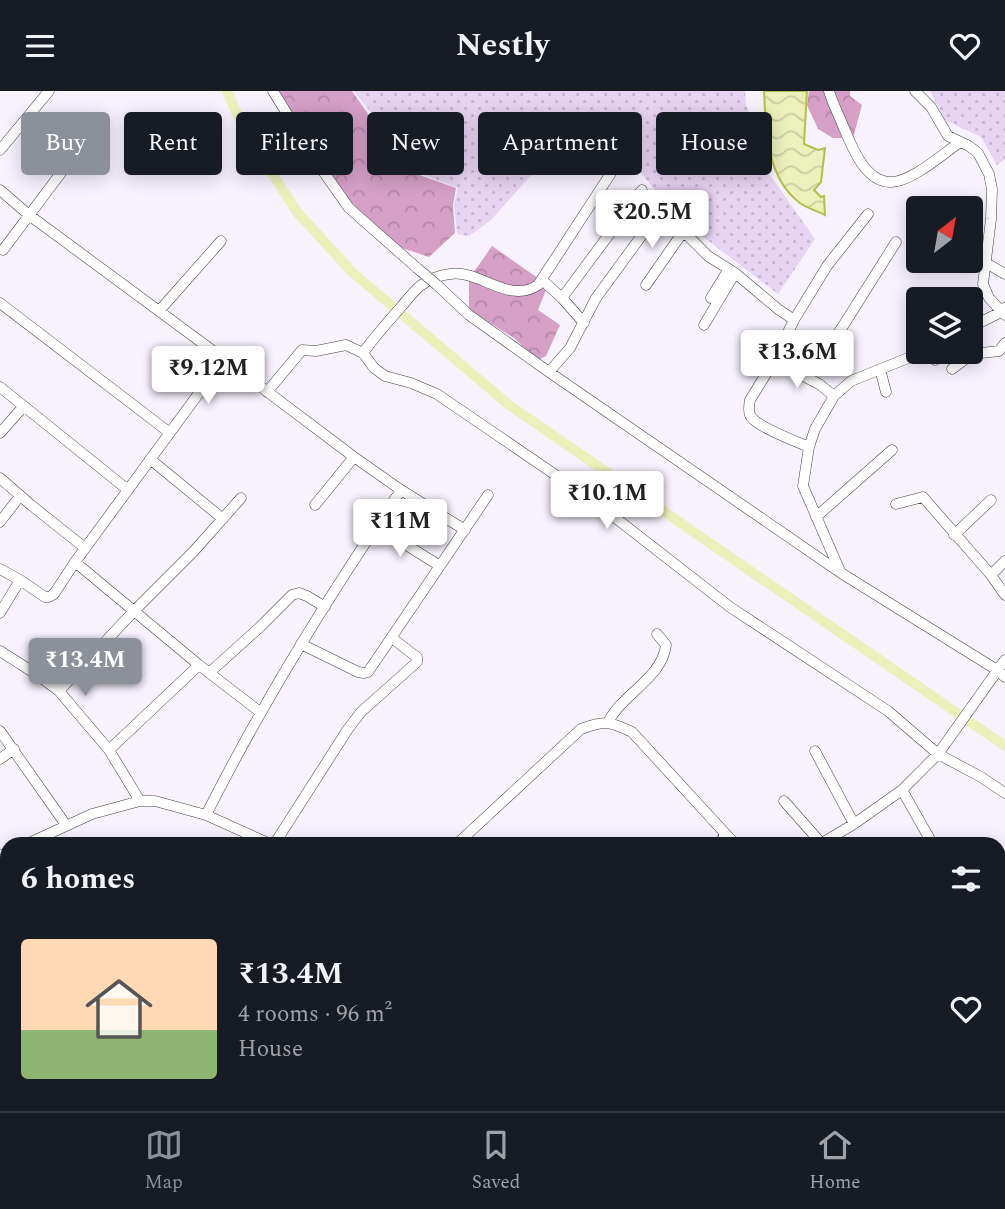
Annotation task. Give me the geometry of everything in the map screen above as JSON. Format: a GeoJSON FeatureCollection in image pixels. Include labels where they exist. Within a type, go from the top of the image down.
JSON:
{"type":"FeatureCollection","features":[{"type":"Feature","properties":{"kind":"street"},"geometry":{"type":"LineString","coordinates":[[0,151],[49,91]]}},
{"type":"Feature","properties":{"kind":"street"},"geometry":{"type":"LineString","coordinates":[[273,91],[349,208],[469,315],[841,573],[1001,674]]}},
{"type":"Feature","properties":{"kind":"street"},"geometry":{"type":"LineString","coordinates":[[829,91],[854,152],[867,171],[879,179],[890,182],[911,176],[960,142]]}},
{"type":"Feature","properties":{"kind":"street"},"geometry":{"type":"LineString","coordinates":[[915,91],[932,107],[948,136],[970,146],[978,153],[989,174],[992,189],[983,284],[989,299],[1004,311],[983,321]]}},
{"type":"Feature","properties":{"kind":"street"},"geometry":{"type":"LineString","coordinates":[[3,250],[59,175]]}},
{"type":"Feature","properties":{"kind":"street"},"geometry":{"type":"LineString","coordinates":[[363,353],[418,287],[436,277],[452,273],[506,290],[533,289],[542,280],[610,175]]}},
{"type":"Feature","properties":{"kind":"street"},"geometry":{"type":"LineString","coordinates":[[0,190],[29,215],[354,457],[465,530]]}},
{"type":"Feature","properties":{"kind":"street"},"geometry":{"type":"LineString","coordinates":[[562,298],[642,190]]}},
{"type":"Feature","properties":{"kind":"street"},"geometry":{"type":"LineString","coordinates":[[549,372],[570,348],[603,288],[656,216],[664,213],[708,256],[732,271],[794,320]]}},
{"type":"Feature","properties":{"kind":"street"},"geometry":{"type":"LineString","coordinates":[[809,447],[774,432],[751,417],[748,407],[794,320],[827,266],[868,214]]}},
{"type":"Feature","properties":{"kind":"street"},"geometry":{"type":"LineString","coordinates":[[646,285],[683,232]]}},
{"type":"Feature","properties":{"kind":"street"},"geometry":{"type":"LineString","coordinates":[[159,310],[221,241]]}},
{"type":"Feature","properties":{"kind":"street"},"geometry":{"type":"LineString","coordinates":[[808,378],[896,242]]}},
{"type":"Feature","properties":{"kind":"street"},"geometry":{"type":"LineString","coordinates":[[986,263],[1005,274]]}},
{"type":"Feature","properties":{"kind":"street"},"geometry":{"type":"LineString","coordinates":[[711,298],[732,271]]}},
{"type":"Feature","properties":{"kind":"street"},"geometry":{"type":"LineString","coordinates":[[704,325],[732,271]]}},
{"type":"Feature","properties":{"kind":"street"},"geometry":{"type":"LineString","coordinates":[[542,280],[584,323]]}},
{"type":"Feature","properties":{"kind":"street"},"geometry":{"type":"LineString","coordinates":[[0,303],[170,433]]}},
{"type":"Feature","properties":{"kind":"street"},"geometry":{"type":"LineString","coordinates":[[952,369],[972,354],[999,351],[1005,343]]}},
{"type":"Feature","properties":{"kind":"street"},"geometry":{"type":"LineString","coordinates":[[267,392],[302,350],[316,351],[346,345],[363,353],[374,368],[385,376],[437,394],[573,486],[730,607],[888,711],[938,754],[1005,793]]}},
{"type":"Feature","properties":{"kind":"street"},"geometry":{"type":"LineString","coordinates":[[0,569],[45,597],[54,594],[224,359]]}},
{"type":"Feature","properties":{"kind":"street"},"geometry":{"type":"LineString","coordinates":[[841,573],[803,486],[809,447],[815,429],[834,396],[851,381],[906,359]]}},
{"type":"Feature","properties":{"kind":"street"},"geometry":{"type":"LineString","coordinates":[[774,361],[819,384],[834,396]]}},
{"type":"Feature","properties":{"kind":"street"},"geometry":{"type":"LineString","coordinates":[[880,369],[887,392]]}},
{"type":"Feature","properties":{"kind":"street"},"geometry":{"type":"LineString","coordinates":[[0,387],[128,490]]}},
{"type":"Feature","properties":{"kind":"street"},"geometry":{"type":"LineString","coordinates":[[0,433],[24,406]]}},
{"type":"Feature","properties":{"kind":"street"},"geometry":{"type":"LineString","coordinates":[[816,517],[892,450]]}},
{"type":"Feature","properties":{"kind":"street"},"geometry":{"type":"LineString","coordinates":[[316,505],[354,457]]}},
{"type":"Feature","properties":{"kind":"street"},"geometry":{"type":"LineString","coordinates":[[150,459],[223,519]]}},
{"type":"Feature","properties":{"kind":"street"},"geometry":{"type":"LineString","coordinates":[[0,478],[85,548]]}},
{"type":"Feature","properties":{"kind":"street"},"geometry":{"type":"LineString","coordinates":[[206,815],[260,712],[401,490]]}},
{"type":"Feature","properties":{"kind":"street"},"geometry":{"type":"LineString","coordinates":[[301,644],[364,673],[368,672],[488,495]]}},
{"type":"Feature","properties":{"kind":"street"},"geometry":{"type":"LineString","coordinates":[[0,522],[20,496]]}},
{"type":"Feature","properties":{"kind":"street"},"geometry":{"type":"LineString","coordinates":[[896,503],[923,497],[1005,595]]}},
{"type":"Feature","properties":{"kind":"street"},"geometry":{"type":"LineString","coordinates":[[59,691],[194,551],[241,498]]}},
{"type":"Feature","properties":{"kind":"street"},"geometry":{"type":"LineString","coordinates":[[954,535],[991,500]]}},
{"type":"Feature","properties":{"kind":"street"},"geometry":{"type":"LineString","coordinates":[[376,526],[440,566]]}},
{"type":"Feature","properties":{"kind":"street"},"geometry":{"type":"LineString","coordinates":[[991,575],[1005,561]]}},
{"type":"Feature","properties":{"kind":"street"},"geometry":{"type":"LineString","coordinates":[[75,562],[260,712]]}},
{"type":"Feature","properties":{"kind":"street"},"geometry":{"type":"LineString","coordinates":[[0,613],[20,580]]}},
{"type":"Feature","properties":{"kind":"street"},"geometry":{"type":"LineString","coordinates":[[209,673],[292,595],[299,593],[325,607]]}},
{"type":"Feature","properties":{"kind":"street"},"geometry":{"type":"LineString","coordinates":[[608,723],[614,711],[653,673],[665,655],[666,645],[657,634]]}},
{"type":"Feature","properties":{"kind":"street"},"geometry":{"type":"LineString","coordinates":[[279,837],[361,712],[417,662],[417,657],[392,638]]}},
{"type":"Feature","properties":{"kind":"street"},"geometry":{"type":"LineString","coordinates":[[0,651],[59,691],[108,750],[140,801]]}},
{"type":"Feature","properties":{"kind":"street"},"geometry":{"type":"LineString","coordinates":[[831,837],[902,790],[938,754],[989,680],[1001,674],[1005,660]]}},
{"type":"Feature","properties":{"kind":"street"},"geometry":{"type":"LineString","coordinates":[[108,750],[199,665]]}},
{"type":"Feature","properties":{"kind":"street"},"geometry":{"type":"LineString","coordinates":[[464,837],[581,729],[600,722],[615,724],[632,732],[728,837]]}},
{"type":"Feature","properties":{"kind":"street"},"geometry":{"type":"LineString","coordinates":[[0,731],[66,825]]}},
{"type":"Feature","properties":{"kind":"street"},"geometry":{"type":"LineString","coordinates":[[0,759],[14,749]]}},
{"type":"Feature","properties":{"kind":"street"},"geometry":{"type":"LineString","coordinates":[[815,751],[854,824]]}},
{"type":"Feature","properties":{"kind":"street"},"geometry":{"type":"LineString","coordinates":[[902,790],[929,837]]}},
{"type":"Feature","properties":{"kind":"street"},"geometry":{"type":"LineString","coordinates":[[41,837],[92,814],[140,801],[155,801],[206,815],[255,837]]}},
{"type":"Feature","properties":{"kind":"street"},"geometry":{"type":"LineString","coordinates":[[784,801],[816,837]]}},
{"type":"Feature","properties":{"kind":"lane"},"geometry":{"type":"LineString","coordinates":[[721,837],[723,831]]}},
{"type":"Feature","properties":{"kind":"shaded area"},"geometry":{"type":"Polygon","coordinates":[[[354,91],[745,91],[749,112],[656,112],[656,175],[769,175],[815,239],[778,294],[676,216],[642,174],[642,112],[478,112],[478,175],[531,175],[491,220],[469,236],[457,234],[454,204],[458,188],[424,175],[464,175],[464,112],[370,112],[354,91]]]}},
{"type":"Feature","properties":{"kind":"shaded area"},"geometry":{"type":"Polygon","coordinates":[[[930,91],[1005,91],[1005,159],[997,165],[981,137],[945,120],[930,91]]]}},
{"type":"Feature","properties":{"kind":"green space"},"geometry":{"type":"Polygon","coordinates":[[[278,91],[352,91],[367,112],[367,175],[419,175],[456,188],[453,205],[455,233],[429,257],[396,246],[349,200],[332,175],[353,175],[353,112],[291,112],[278,91]]]}},
{"type":"Feature","properties":{"kind":"green space"},"geometry":{"type":"Polygon","coordinates":[[[809,91],[850,91],[850,96],[862,105],[853,138],[833,138],[818,129],[807,105],[809,91]]]}},
{"type":"Feature","properties":{"kind":"green space"},"geometry":{"type":"Polygon","coordinates":[[[492,246],[548,285],[538,310],[560,325],[546,356],[538,360],[514,338],[469,310],[469,279],[492,246]]]}},
{"type":"Feature","properties":{"kind":"water"},"geometry":{"type":"Polygon","coordinates":[[[764,91],[807,91],[804,144],[818,150],[825,148],[821,182],[814,190],[821,197],[824,196],[825,215],[800,203],[780,180],[772,160],[772,112],[765,112],[764,91]]]}},
{"type":"Feature","properties":{"kind":"waterway"},"geometry":{"type":"LineString","coordinates":[[227,91],[244,130],[297,212],[352,272],[509,405],[1005,746]]}}]}
